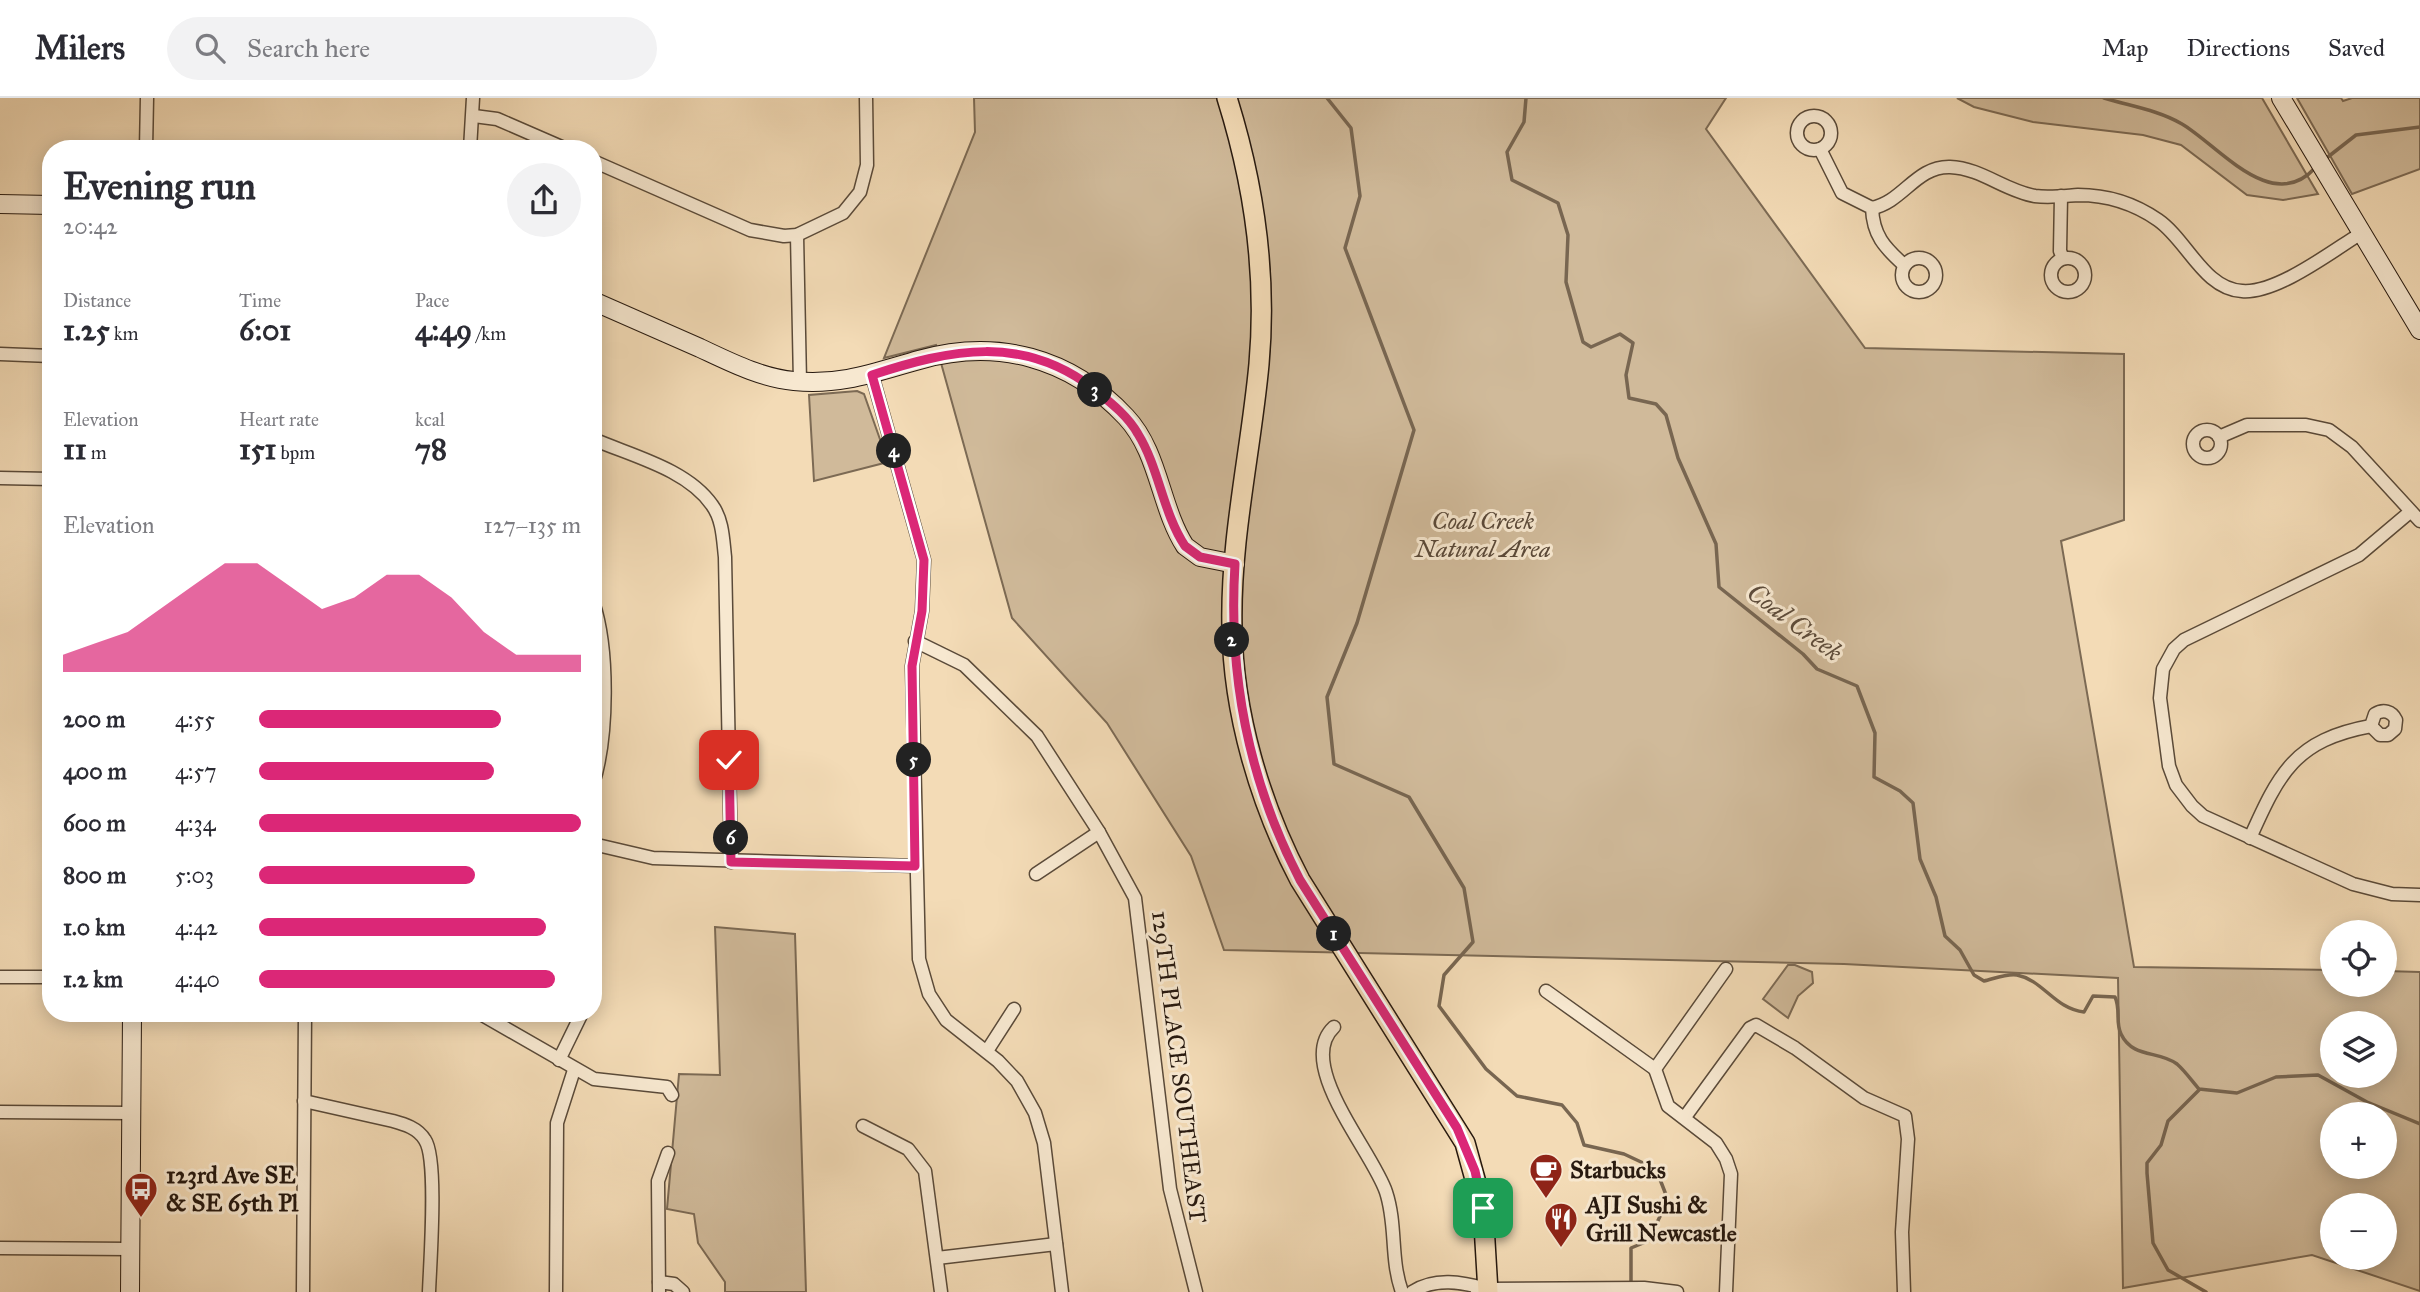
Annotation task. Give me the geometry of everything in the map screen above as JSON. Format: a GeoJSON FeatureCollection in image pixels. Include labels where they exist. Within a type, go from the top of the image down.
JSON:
{"type":"FeatureCollection","features":[{"type":"Feature","properties":{"kind":"main road"},"geometry":{"type":"LineString","coordinates":[[1227,98],[1252,197],[1261,276],[1259,363],[1235,564],[1231,625],[1233,657],[1247,735],[1266,804],[1281,845],[1300,880],[1465,1143],[1483,1208],[1484,1291]]}},
{"type":"Feature","properties":{"kind":"street"},"geometry":{"type":"LineString","coordinates":[[146,140],[147,98]]}},
{"type":"Feature","properties":{"kind":"street"},"geometry":{"type":"LineString","coordinates":[[471,140],[473,98]]}},
{"type":"Feature","properties":{"kind":"street"},"geometry":{"type":"LineString","coordinates":[[602,165],[751,230],[784,236],[797,235],[843,213],[860,192],[867,165],[866,98]]}},
{"type":"Feature","properties":{"kind":"street"},"geometry":{"type":"LineString","coordinates":[[2281,98],[2360,234],[2420,330]]}},
{"type":"Feature","properties":{"kind":"street"},"geometry":{"type":"LineString","coordinates":[[474,116],[497,119],[545,140]]}},
{"type":"Feature","properties":{"kind":"street"},"geometry":{"type":"LineString","coordinates":[[1820,149],[1842,193],[1872,208],[1886,203],[1929,170],[1950,167],[1966,169],[2036,196],[2099,197],[2140,210],[2170,230],[2213,278],[2232,290],[2241,292],[2274,285],[2360,234]]}},
{"type":"Feature","properties":{"kind":"street"},"geometry":{"type":"LineString","coordinates":[[2061,196],[2060,251],[2063,258]]}},
{"type":"Feature","properties":{"kind":"street"},"geometry":{"type":"LineString","coordinates":[[0,204],[42,205]]}},
{"type":"Feature","properties":{"kind":"street"},"geometry":{"type":"LineString","coordinates":[[1872,208],[1872,226],[1877,238],[1905,265]]}},
{"type":"Feature","properties":{"kind":"street"},"geometry":{"type":"LineString","coordinates":[[797,235],[800,382]]}},
{"type":"Feature","properties":{"kind":"street"},"geometry":{"type":"LineString","coordinates":[[602,305],[765,376],[800,382],[826,382],[872,375],[939,355],[980,351],[1029,356],[1062,367],[1115,407],[1139,435],[1185,546],[1200,557],[1235,564]]}},
{"type":"Feature","properties":{"kind":"street"},"geometry":{"type":"LineString","coordinates":[[0,354],[42,356]]}},
{"type":"Feature","properties":{"kind":"street"},"geometry":{"type":"LineString","coordinates":[[872,375],[924,560],[922,611],[912,666],[917,940],[929,994],[952,1026],[986,1051],[1017,1081],[1035,1112],[1044,1143],[1062,1292]]}},
{"type":"Feature","properties":{"kind":"street"},"geometry":{"type":"LineString","coordinates":[[2220,438],[2247,425],[2305,425],[2329,430],[2352,447],[2420,521]]}},
{"type":"Feature","properties":{"kind":"street"},"geometry":{"type":"LineString","coordinates":[[602,443],[678,477],[713,506],[722,532],[725,557],[731,862]]}},
{"type":"Feature","properties":{"kind":"street"},"geometry":{"type":"LineString","coordinates":[[0,478],[42,479]]}},
{"type":"Feature","properties":{"kind":"street"},"geometry":{"type":"LineString","coordinates":[[2410,512],[2351,559],[2184,640],[2174,649],[2162,669],[2161,711],[2169,766],[2176,785],[2203,816],[2372,891],[2420,895]]}},
{"type":"Feature","properties":{"kind":"street","name":"129TH PLACE SOUTHEAST"},"geometry":{"type":"LineString","coordinates":[[915,641],[964,665],[1037,736],[1099,832],[1128,883],[1139,910],[1141,955],[1170,1189],[1196,1292]]}},
{"type":"Feature","properties":{"kind":"street"},"geometry":{"type":"LineString","coordinates":[[602,664],[602,742]]}},
{"type":"Feature","properties":{"kind":"street"},"geometry":{"type":"LineString","coordinates":[[2250,838],[2271,792],[2289,765],[2330,739],[2371,726]]}},
{"type":"Feature","properties":{"kind":"street"},"geometry":{"type":"LineString","coordinates":[[1036,874],[1099,832]]}},
{"type":"Feature","properties":{"kind":"street"},"geometry":{"type":"LineString","coordinates":[[602,846],[653,858],[915,866]]}},
{"type":"Feature","properties":{"kind":"street"},"geometry":{"type":"LineString","coordinates":[[1656,1069],[1726,969]]}},
{"type":"Feature","properties":{"kind":"street"},"geometry":{"type":"LineString","coordinates":[[0,977],[42,977]]}},
{"type":"Feature","properties":{"kind":"street"},"geometry":{"type":"LineString","coordinates":[[1546,991],[1656,1069],[1668,1105],[1716,1143],[1726,1158],[1731,1174],[1726,1292]]}},
{"type":"Feature","properties":{"kind":"street"},"geometry":{"type":"LineString","coordinates":[[986,1051],[1014,1009]]}},
{"type":"Feature","properties":{"kind":"street"},"geometry":{"type":"LineString","coordinates":[[130,1292],[132,1022]]}},
{"type":"Feature","properties":{"kind":"street"},"geometry":{"type":"LineString","coordinates":[[303,1292],[304,1022]]}},
{"type":"Feature","properties":{"kind":"street"},"geometry":{"type":"LineString","coordinates":[[496,1022],[573,1070],[607,1082],[667,1087],[672,1094]]}},
{"type":"Feature","properties":{"kind":"street"},"geometry":{"type":"LineString","coordinates":[[559,1060],[578,1022]]}},
{"type":"Feature","properties":{"kind":"street"},"geometry":{"type":"LineString","coordinates":[[1685,1117],[1750,1028],[1756,1025],[1785,1041],[1864,1098],[1905,1116],[1908,1139],[1902,1232],[1904,1292]]}},
{"type":"Feature","properties":{"kind":"street"},"geometry":{"type":"LineString","coordinates":[[1334,1027],[1327,1033],[1323,1052],[1328,1080],[1337,1104],[1375,1166],[1386,1191],[1393,1226],[1394,1263],[1402,1292]]}},
{"type":"Feature","properties":{"kind":"street"},"geometry":{"type":"LineString","coordinates":[[556,1292],[557,1123],[573,1070]]}},
{"type":"Feature","properties":{"kind":"street"},"geometry":{"type":"LineString","coordinates":[[304,1101],[407,1125],[423,1137],[431,1161],[429,1292]]}},
{"type":"Feature","properties":{"kind":"street"},"geometry":{"type":"LineString","coordinates":[[0,1112],[131,1113]]}},
{"type":"Feature","properties":{"kind":"street"},"geometry":{"type":"LineString","coordinates":[[863,1126],[896,1142],[916,1156],[925,1171],[941,1292]]}},
{"type":"Feature","properties":{"kind":"street"},"geometry":{"type":"LineString","coordinates":[[668,1153],[661,1165],[658,1181],[659,1287],[674,1284],[682,1292]]}},
{"type":"Feature","properties":{"kind":"street"},"geometry":{"type":"LineString","coordinates":[[937,1258],[1056,1244]]}},
{"type":"Feature","properties":{"kind":"street"},"geometry":{"type":"LineString","coordinates":[[0,1248],[130,1249]]}},
{"type":"Feature","properties":{"kind":"street"},"geometry":{"type":"LineString","coordinates":[[1412,1292],[1423,1285],[1465,1283],[1484,1291],[1644,1288],[1677,1292]]}},
{"type":"Feature","properties":{"kind":"green space","name":"Coal Creek Natural Area"},"geometry":{"type":"Polygon","coordinates":[[[974,98],[1726,98],[1706,129],[1865,348],[2124,354],[2124,520],[2061,541],[2134,967],[2320,970],[2320,997],[2397,997],[2397,971],[2420,972],[2420,1291],[2357,1270],[2397,1270],[2397,1193],[2320,1193],[2320,1258],[2312,1255],[2123,1288],[2118,978],[1844,964],[1224,950],[1191,856],[1107,723],[1012,618],[936,345],[884,358],[975,132],[974,98]]]}},
{"type":"Feature","properties":{"kind":"green space"},"geometry":{"type":"Polygon","coordinates":[[[1957,98],[2262,98],[2318,194],[2283,200],[2247,195],[2181,145],[2143,135],[2033,122],[1974,107],[1957,98]]]}},
{"type":"Feature","properties":{"kind":"green space"},"geometry":{"type":"Polygon","coordinates":[[[2297,98],[2341,98],[2343,101],[2352,98],[2420,98],[2420,169],[2352,194],[2297,98]]]}},
{"type":"Feature","properties":{"kind":"green space"},"geometry":{"type":"Polygon","coordinates":[[[857,391],[864,394],[888,462],[814,481],[809,395],[857,391]]]}},
{"type":"Feature","properties":{"kind":"green space"},"geometry":{"type":"Polygon","coordinates":[[[715,927],[795,934],[806,1292],[725,1292],[725,1282],[698,1243],[694,1214],[667,1209],[679,1074],[720,1075],[715,927]]]}},
{"type":"Feature","properties":{"kind":"green space"},"geometry":{"type":"Polygon","coordinates":[[[1788,965],[1812,972],[1813,983],[1798,996],[1788,1018],[1763,999],[1788,965]]]}},
{"type":"Feature","properties":{"kind":"waterway"},"geometry":{"type":"LineString","coordinates":[[1327,98],[1351,128],[1360,196],[1345,248],[1414,430],[1357,623],[1327,697],[1334,764],[1409,797],[1464,888],[1473,942],[1444,975],[1439,1006],[1486,1069],[1517,1096],[1562,1105],[1577,1123],[1584,1145],[1624,1154],[1656,1169],[1668,1200],[1648,1241],[1631,1248],[1631,1286]]}},
{"type":"Feature","properties":{"kind":"waterway","name":"Coal Creek"},"geometry":{"type":"LineString","coordinates":[[1526,98],[1524,122],[1507,152],[1512,180],[1558,203],[1568,235],[1566,282],[1583,342],[1591,347],[1620,334],[1633,343],[1626,375],[1629,398],[1656,404],[1666,415],[1678,458],[1716,544],[1719,587],[1803,654],[1817,669],[1857,686],[1875,733],[1874,777],[1900,791],[1913,803],[1920,859],[1936,897],[1945,936],[1960,950],[1974,975],[1984,981],[2009,975],[2026,978],[2065,1006],[2084,1012],[2093,996],[2115,997],[2119,1029],[2126,1042],[2139,1051],[2177,1064],[2199,1089],[2237,1093],[2276,1077],[2318,1075],[2367,1102],[2420,1124]]}},
{"type":"Feature","properties":{"kind":"waterway"},"geometry":{"type":"LineString","coordinates":[[2104,98],[2173,119],[2246,172],[2264,181],[2281,184],[2298,181],[2315,168]]}},
{"type":"Feature","properties":{"kind":"waterway"},"geometry":{"type":"LineString","coordinates":[[2324,160],[2356,135],[2420,127]]}},
{"type":"Feature","properties":{"kind":"waterway"},"geometry":{"type":"LineString","coordinates":[[2199,1090],[2168,1121],[2161,1145],[2147,1163],[2147,1173],[2153,1243],[2168,1270],[2206,1292]]}},
{"type":"Feature","properties":{"kind":"place","name":"Starbucks"},"geometry":{"type":"Point","coordinates":[1546,1200]}},
{"type":"Feature","properties":{"kind":"place","name":"123rd Ave SE & SE 65th Pl"},"geometry":{"type":"Point","coordinates":[141,1219]}},
{"type":"Feature","properties":{"kind":"place","name":"AJI Sushi & Grill Newcastle"},"geometry":{"type":"Point","coordinates":[1561,1249]}},
{"type":"Feature","properties":{"kind":"route"},"geometry":{"type":"LineString","coordinates":[[729,760],[731,862],[915,866],[912,651],[922,611],[924,560],[922,544],[872,375],[939,355],[980,351],[1010,353],[1045,360],[1079,377],[1127,418],[1139,435],[1185,546],[1200,557],[1235,564],[1231,625],[1239,694],[1256,769],[1281,845],[1300,880],[1457,1128],[1475,1171],[1483,1208]]}}]}
